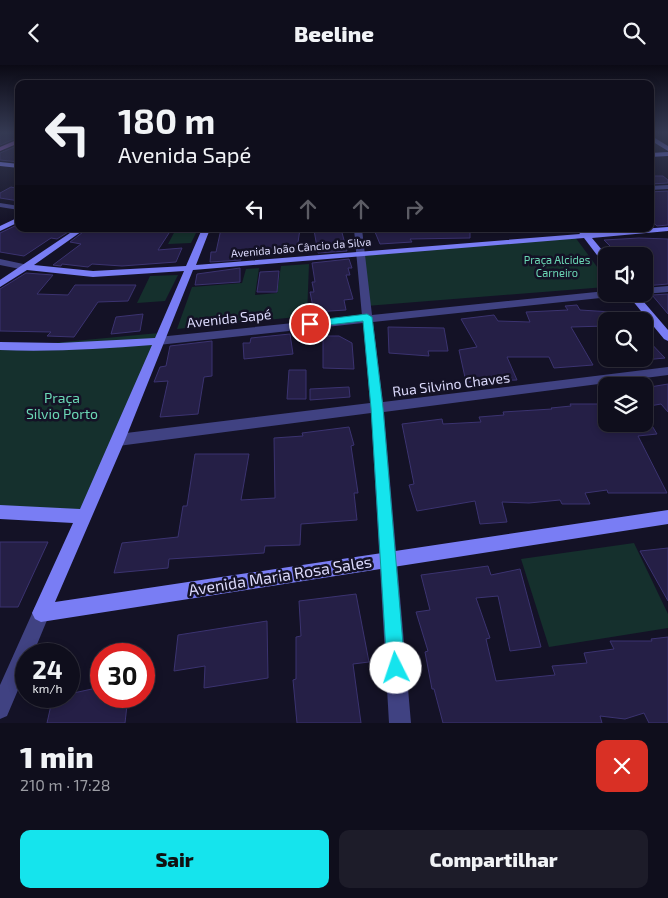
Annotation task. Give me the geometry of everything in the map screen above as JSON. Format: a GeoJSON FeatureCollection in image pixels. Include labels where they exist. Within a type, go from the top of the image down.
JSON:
{"type":"FeatureCollection","features":[{"type":"Feature","properties":{"kind":"main road"},"geometry":{"type":"LineString","coordinates":[[0,164],[15,166]]}},
{"type":"Feature","properties":{"kind":"main road"},"geometry":{"type":"LineString","coordinates":[[0,229],[15,221]]}},
{"type":"Feature","properties":{"kind":"main road","name":"Avenida João Câncio da Silva"},"geometry":{"type":"LineString","coordinates":[[654,229],[668,229]]}},
{"type":"Feature","properties":{"kind":"main road"},"geometry":{"type":"LineString","coordinates":[[0,285],[77,232]]}},
{"type":"Feature","properties":{"kind":"main road"},"geometry":{"type":"LineString","coordinates":[[41,613],[118,440],[205,232]]}},
{"type":"Feature","properties":{"kind":"main road"},"geometry":{"type":"LineString","coordinates":[[583,232],[598,251]]}},
{"type":"Feature","properties":{"kind":"main road","name":"Avenida João Câncio da Silva"},"geometry":{"type":"LineString","coordinates":[[25,267],[93,274],[360,253],[583,232]]}},
{"type":"Feature","properties":{"kind":"main road"},"geometry":{"type":"LineString","coordinates":[[639,302],[668,337]]}},
{"type":"Feature","properties":{"kind":"main road","name":"Avenida Sapé"},"geometry":{"type":"LineString","coordinates":[[0,346],[76,347],[158,341]]}},
{"type":"Feature","properties":{"kind":"main road"},"geometry":{"type":"LineString","coordinates":[[0,512],[83,516]]}},
{"type":"Feature","properties":{"kind":"main road","name":"Avenida Maria Rosa Sales"},"geometry":{"type":"LineString","coordinates":[[41,613],[668,517]]}},
{"type":"Feature","properties":{"kind":"street"},"geometry":{"type":"LineString","coordinates":[[654,188],[668,187]]}},
{"type":"Feature","properties":{"kind":"street"},"geometry":{"type":"LineString","coordinates":[[0,205],[15,207]]}},
{"type":"Feature","properties":{"kind":"street"},"geometry":{"type":"LineString","coordinates":[[358,232],[377,408],[400,723]]}},
{"type":"Feature","properties":{"kind":"street"},"geometry":{"type":"LineString","coordinates":[[0,262],[25,267]]}},
{"type":"Feature","properties":{"kind":"street"},"geometry":{"type":"LineString","coordinates":[[653,290],[668,289]]}},
{"type":"Feature","properties":{"kind":"street","name":"Avenida Sapé"},"geometry":{"type":"LineString","coordinates":[[158,341],[367,317],[598,295]]}},
{"type":"Feature","properties":{"kind":"street","name":"Rua Silvino Chaves"},"geometry":{"type":"LineString","coordinates":[[118,440],[668,371]]}},
{"type":"Feature","properties":{"kind":"street"},"geometry":{"type":"LineString","coordinates":[[0,709],[41,613]]}},
{"type":"Feature","properties":{"kind":"green space"},"geometry":{"type":"Polygon","coordinates":[[[174,232],[196,232],[191,243],[168,244],[174,232]]]}},
{"type":"Feature","properties":{"kind":"green space","name":"Praça Alcides Carneiro"},"geometry":{"type":"Polygon","coordinates":[[[575,237],[598,268],[598,288],[366,306],[360,256],[575,237]]]}},
{"type":"Feature","properties":{"kind":"green space"},"geometry":{"type":"Polygon","coordinates":[[[309,264],[307,316],[177,329],[192,287],[242,283],[246,269],[259,268],[255,295],[277,293],[281,266],[309,264]]]}},
{"type":"Feature","properties":{"kind":"green space"},"geometry":{"type":"Polygon","coordinates":[[[178,275],[165,301],[137,303],[150,276],[178,275]]]}},
{"type":"Feature","properties":{"kind":"green space","name":"Praça Silvio Porto"},"geometry":{"type":"Polygon","coordinates":[[[159,333],[82,515],[0,509],[0,348],[159,333]]]}},
{"type":"Feature","properties":{"kind":"green space"},"geometry":{"type":"Polygon","coordinates":[[[634,543],[668,614],[668,628],[549,647],[521,559],[634,543]]]}},
{"type":"Feature","properties":{"kind":"building"},"geometry":{"type":"Polygon","coordinates":[[[654,176],[663,176],[668,180],[668,183],[654,184],[654,176]]]}},
{"type":"Feature","properties":{"kind":"building"},"geometry":{"type":"Polygon","coordinates":[[[11,187],[15,188],[15,200],[0,198],[0,193],[11,187]]]}},
{"type":"Feature","properties":{"kind":"building"},"geometry":{"type":"Polygon","coordinates":[[[668,191],[668,225],[657,226],[654,223],[654,192],[668,191]]]}},
{"type":"Feature","properties":{"kind":"building"},"geometry":{"type":"Polygon","coordinates":[[[15,226],[15,232],[68,232],[57,239],[51,238],[24,256],[0,252],[0,233],[15,226]]]}},
{"type":"Feature","properties":{"kind":"building"},"geometry":{"type":"Polygon","coordinates":[[[83,232],[170,232],[158,250],[182,248],[176,262],[122,266],[92,264],[88,267],[62,264],[61,266],[53,265],[81,244],[70,242],[83,232]]]}},
{"type":"Feature","properties":{"kind":"building"},"geometry":{"type":"Polygon","coordinates":[[[220,232],[300,232],[297,249],[263,251],[262,255],[241,257],[241,260],[210,262],[211,252],[216,252],[220,232]]]}},
{"type":"Feature","properties":{"kind":"building"},"geometry":{"type":"Polygon","coordinates":[[[314,232],[342,232],[347,251],[318,253],[314,232]]]}},
{"type":"Feature","properties":{"kind":"building"},"geometry":{"type":"Polygon","coordinates":[[[375,232],[470,232],[470,238],[410,239],[412,242],[380,244],[375,232]]]}},
{"type":"Feature","properties":{"kind":"building"},"geometry":{"type":"Polygon","coordinates":[[[668,239],[668,284],[653,285],[653,247],[611,247],[604,240],[668,239]]]}},
{"type":"Feature","properties":{"kind":"building"},"geometry":{"type":"Polygon","coordinates":[[[349,259],[352,268],[348,268],[350,275],[346,275],[353,299],[344,300],[346,310],[314,312],[310,292],[314,292],[312,282],[315,282],[312,263],[349,259]]]}},
{"type":"Feature","properties":{"kind":"building"},"geometry":{"type":"Polygon","coordinates":[[[240,268],[240,282],[195,285],[197,274],[240,268]]]}},
{"type":"Feature","properties":{"kind":"building"},"geometry":{"type":"Polygon","coordinates":[[[279,271],[277,292],[257,292],[260,272],[279,271]]]}},
{"type":"Feature","properties":{"kind":"building"},"geometry":{"type":"Polygon","coordinates":[[[26,273],[53,275],[37,294],[68,295],[75,285],[136,285],[128,301],[98,302],[74,337],[47,336],[51,332],[0,331],[0,289],[26,273]]]}},
{"type":"Feature","properties":{"kind":"building"},"geometry":{"type":"Polygon","coordinates":[[[668,294],[668,314],[653,296],[668,294]]]}},
{"type":"Feature","properties":{"kind":"building"},"geometry":{"type":"Polygon","coordinates":[[[577,305],[580,310],[612,312],[598,312],[598,326],[571,327],[593,365],[554,368],[549,357],[507,357],[517,380],[466,382],[459,350],[477,347],[461,319],[494,315],[498,321],[530,322],[526,312],[568,310],[565,306],[577,305]]]}},
{"type":"Feature","properties":{"kind":"building"},"geometry":{"type":"Polygon","coordinates":[[[143,314],[140,331],[111,334],[116,317],[143,314]]]}},
{"type":"Feature","properties":{"kind":"building"},"geometry":{"type":"Polygon","coordinates":[[[388,327],[444,328],[448,351],[428,351],[429,356],[389,353],[388,327]]]}},
{"type":"Feature","properties":{"kind":"building"},"geometry":{"type":"Polygon","coordinates":[[[290,334],[293,354],[244,359],[243,343],[250,343],[251,338],[290,334]]]}},
{"type":"Feature","properties":{"kind":"building"},"geometry":{"type":"Polygon","coordinates":[[[323,336],[339,336],[352,343],[354,369],[323,368],[323,336]]]}},
{"type":"Feature","properties":{"kind":"building"},"geometry":{"type":"Polygon","coordinates":[[[212,341],[212,376],[204,377],[198,414],[160,417],[168,381],[154,382],[160,367],[166,366],[170,346],[212,341]]]}},
{"type":"Feature","properties":{"kind":"building"},"geometry":{"type":"Polygon","coordinates":[[[653,345],[665,358],[653,359],[653,345]]]}},
{"type":"Feature","properties":{"kind":"building"},"geometry":{"type":"Polygon","coordinates":[[[289,370],[306,370],[306,399],[287,399],[289,370]]]}},
{"type":"Feature","properties":{"kind":"building"},"geometry":{"type":"Polygon","coordinates":[[[668,384],[668,412],[661,404],[653,405],[653,386],[668,384]]]}},
{"type":"Feature","properties":{"kind":"building"},"geometry":{"type":"Polygon","coordinates":[[[349,387],[350,397],[310,400],[310,389],[349,387]]]}},
{"type":"Feature","properties":{"kind":"building"},"geometry":{"type":"Polygon","coordinates":[[[570,404],[598,404],[598,432],[653,432],[653,427],[657,434],[638,436],[667,493],[608,493],[607,490],[585,493],[590,504],[562,504],[560,500],[529,503],[502,502],[507,522],[480,524],[475,501],[417,511],[409,485],[414,484],[402,424],[442,419],[443,424],[481,422],[479,417],[504,415],[503,412],[571,406],[570,404]]]}},
{"type":"Feature","properties":{"kind":"building"},"geometry":{"type":"Polygon","coordinates":[[[349,427],[354,445],[351,446],[358,493],[354,493],[357,520],[301,524],[300,545],[265,546],[264,553],[169,559],[168,568],[114,573],[122,543],[178,537],[183,506],[187,506],[195,454],[249,454],[241,500],[275,498],[274,438],[303,436],[302,433],[349,427]]]}},
{"type":"Feature","properties":{"kind":"building"},"geometry":{"type":"Polygon","coordinates":[[[0,542],[48,542],[18,607],[0,607],[0,542]]]}},
{"type":"Feature","properties":{"kind":"building"},"geometry":{"type":"Polygon","coordinates":[[[668,548],[668,601],[640,551],[668,548]]]}},
{"type":"Feature","properties":{"kind":"building"},"geometry":{"type":"Polygon","coordinates":[[[488,566],[491,575],[520,569],[541,647],[510,651],[498,596],[476,598],[490,638],[486,639],[496,681],[555,675],[552,666],[587,663],[584,653],[614,649],[610,641],[652,641],[651,639],[668,637],[668,723],[649,723],[644,713],[625,719],[600,716],[602,723],[443,723],[434,689],[432,689],[425,652],[428,651],[416,612],[430,610],[421,575],[488,566]]]}},
{"type":"Feature","properties":{"kind":"building"},"geometry":{"type":"Polygon","coordinates":[[[356,594],[369,662],[353,664],[361,723],[297,723],[293,680],[296,679],[296,637],[301,636],[299,601],[356,594]]]}},
{"type":"Feature","properties":{"kind":"building"},"geometry":{"type":"Polygon","coordinates":[[[267,621],[268,678],[204,688],[205,666],[174,671],[178,635],[267,621]]]}},
{"type":"Feature","properties":{"kind":"building"},"geometry":{"type":"Polygon","coordinates":[[[90,689],[90,708],[127,708],[125,723],[47,723],[50,708],[80,708],[80,692],[90,689]]]}},
{"type":"Feature","properties":{"kind":"route"},"geometry":{"type":"LineString","coordinates":[[310,324],[367,317],[377,408],[396,668]]}}]}
